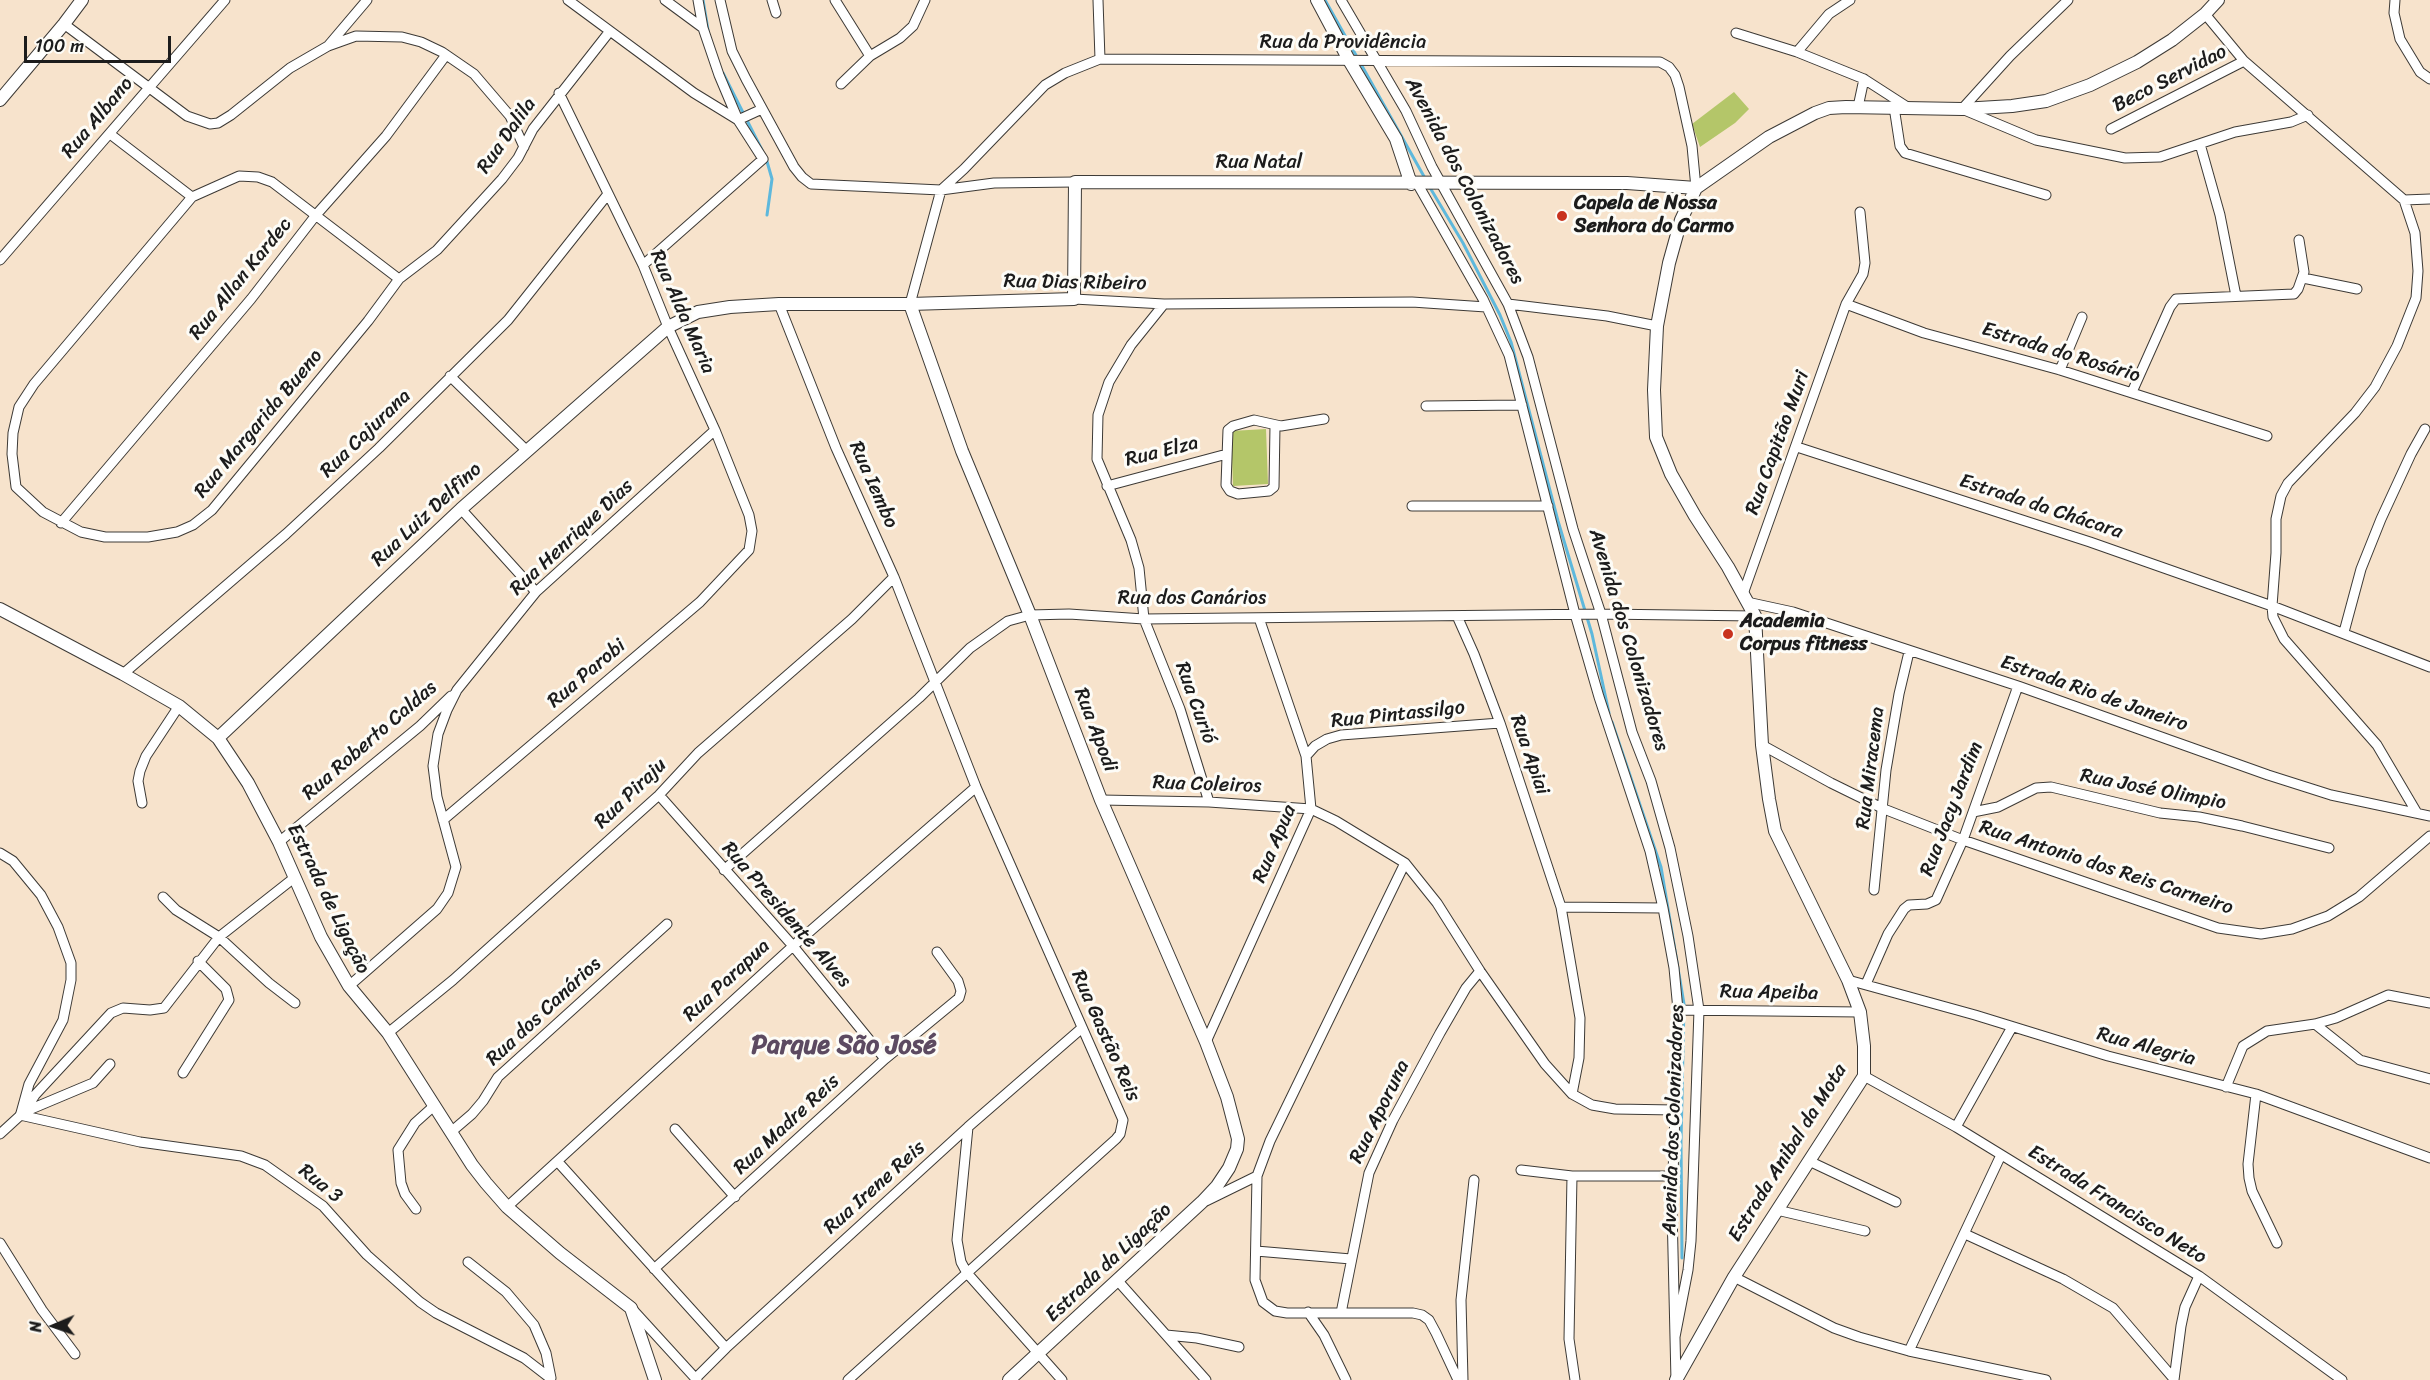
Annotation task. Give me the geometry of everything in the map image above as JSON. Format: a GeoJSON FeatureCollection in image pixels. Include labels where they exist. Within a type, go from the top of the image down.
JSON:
{"type":"FeatureCollection","features":[{"type":"Feature","properties":{"kind":"street"},"geometry":{"type":"LineString","coordinates":[[0,100],[82,0]]}},
{"type":"Feature","properties":{"kind":"street","name":"Rua Albano"},"geometry":{"type":"LineString","coordinates":[[0,260],[225,0]]}},
{"type":"Feature","properties":{"kind":"street"},"geometry":{"type":"LineString","coordinates":[[328,46],[367,0]]}},
{"type":"Feature","properties":{"kind":"street"},"geometry":{"type":"LineString","coordinates":[[568,0],[694,93],[741,119]]}},
{"type":"Feature","properties":{"kind":"street"},"geometry":{"type":"LineString","coordinates":[[665,0],[703,28]]}},
{"type":"Feature","properties":{"kind":"street"},"geometry":{"type":"LineString","coordinates":[[642,265],[763,159],[741,119],[703,28],[698,0]]}},
{"type":"Feature","properties":{"kind":"street"},"geometry":{"type":"LineString","coordinates":[[720,0],[732,51],[759,110],[741,119]]}},
{"type":"Feature","properties":{"kind":"street"},"geometry":{"type":"LineString","coordinates":[[772,0],[776,14]]}},
{"type":"Feature","properties":{"kind":"street"},"geometry":{"type":"LineString","coordinates":[[834,0],[870,56]]}},
{"type":"Feature","properties":{"kind":"street"},"geometry":{"type":"LineString","coordinates":[[841,84],[870,56],[900,38],[913,26],[925,0]]}},
{"type":"Feature","properties":{"kind":"street"},"geometry":{"type":"LineString","coordinates":[[1098,0],[1100,59]]}},
{"type":"Feature","properties":{"kind":"street","name":"Avenida dos Colonizadores"},"geometry":{"type":"LineString","coordinates":[[1317,0],[1396,139],[1416,183],[1486,307],[1509,355],[1599,697],[1650,851],[1663,908],[1680,1010],[1673,1176],[1672,1281],[1676,1380]]}},
{"type":"Feature","properties":{"kind":"street","name":"Avenida dos Colonizadores"},"geometry":{"type":"LineString","coordinates":[[1341,0],[1374,62],[1406,111],[1438,183],[1508,304],[1528,357],[1573,529],[1632,732],[1651,781],[1670,848],[1688,936],[1696,1010],[1691,1241],[1688,1270],[1675,1337]]}},
{"type":"Feature","properties":{"kind":"street"},"geometry":{"type":"LineString","coordinates":[[1797,52],[1829,14],[1850,0]]}},
{"type":"Feature","properties":{"kind":"street"},"geometry":{"type":"LineString","coordinates":[[1962,109],[2010,56],[2068,0]]}},
{"type":"Feature","properties":{"kind":"street"},"geometry":{"type":"LineString","coordinates":[[1696,188],[1769,137],[1829,108],[1962,109],[2032,104],[2090,85],[2151,53],[2205,14],[2218,0]]}},
{"type":"Feature","properties":{"kind":"street"},"geometry":{"type":"LineString","coordinates":[[2395,0],[2394,13],[2400,39],[2420,72],[2430,79]]}},
{"type":"Feature","properties":{"kind":"street"},"geometry":{"type":"LineString","coordinates":[[2205,14],[2244,61],[2404,200],[2415,233],[2418,271],[2416,298],[2400,338],[2375,387],[2355,413],[2288,483],[2281,496],[2276,519],[2272,606],[2273,617],[2284,639],[2377,745],[2417,813]]}},
{"type":"Feature","properties":{"kind":"street"},"geometry":{"type":"LineString","coordinates":[[64,24],[187,117],[198,122],[218,123],[290,68],[328,46],[356,36],[402,37],[421,42],[474,74],[510,116],[524,147]]}},
{"type":"Feature","properties":{"kind":"street","name":"Rua Dalila"},"geometry":{"type":"LineString","coordinates":[[399,279],[437,250],[502,179],[559,93],[610,31]]}},
{"type":"Feature","properties":{"kind":"street"},"geometry":{"type":"LineString","coordinates":[[1736,33],[1797,52],[1864,79],[1909,108]]}},
{"type":"Feature","properties":{"kind":"street","name":"Rua Allan Kardec"},"geometry":{"type":"LineString","coordinates":[[61,523],[251,299],[316,215],[386,136],[446,55]]}},
{"type":"Feature","properties":{"kind":"street","name":"Rua da Providência"},"geometry":{"type":"LineString","coordinates":[[941,190],[1045,85],[1065,73],[1100,59],[1659,62],[1675,75],[1679,87],[1692,146],[1696,188]]}},
{"type":"Feature","properties":{"kind":"street","name":"Beco Servidao"},"geometry":{"type":"LineString","coordinates":[[2111,129],[2244,61]]}},
{"type":"Feature","properties":{"kind":"street"},"geometry":{"type":"LineString","coordinates":[[1858,107],[1864,79]]}},
{"type":"Feature","properties":{"kind":"street","name":"Rua Alda Maria"},"geometry":{"type":"LineString","coordinates":[[559,93],[642,265],[715,430],[749,515],[752,531],[749,550]]}},
{"type":"Feature","properties":{"kind":"street"},"geometry":{"type":"LineString","coordinates":[[1894,107],[1900,146],[1905,153],[2046,195]]}},
{"type":"Feature","properties":{"kind":"street"},"geometry":{"type":"LineString","coordinates":[[1962,109],[2036,140],[2125,158],[2160,157],[2235,132],[2291,122],[2308,115]]}},
{"type":"Feature","properties":{"kind":"street","name":"Rua Natal"},"geometry":{"type":"LineString","coordinates":[[759,110],[802,177],[811,184],[822,185],[941,190],[994,183],[1075,182],[1628,183],[1696,188]]}},
{"type":"Feature","properties":{"kind":"street"},"geometry":{"type":"LineString","coordinates":[[111,134],[192,196],[239,176],[258,177],[272,182],[399,279]]}},
{"type":"Feature","properties":{"kind":"street"},"geometry":{"type":"LineString","coordinates":[[2200,144],[2223,225],[2236,296]]}},
{"type":"Feature","properties":{"kind":"street"},"geometry":{"type":"LineString","coordinates":[[1074,299],[1075,182]]}},
{"type":"Feature","properties":{"kind":"street","name":"Estrada Anibal da Mota"},"geometry":{"type":"LineString","coordinates":[[1676,1380],[1734,1277],[1864,1076],[1864,1046],[1860,1012],[1848,980],[1775,831],[1762,745],[1755,616],[1728,567],[1695,516],[1662,456],[1656,437],[1657,326],[1670,263],[1682,220],[1696,188]]}},
{"type":"Feature","properties":{"kind":"street"},"geometry":{"type":"LineString","coordinates":[[910,304],[941,190]]}},
{"type":"Feature","properties":{"kind":"street","name":"Rua Cajurana"},"geometry":{"type":"LineString","coordinates":[[123,674],[286,534],[379,448],[508,320],[608,194]]}},
{"type":"Feature","properties":{"kind":"street","name":"Rua Margarida Bueno"},"geometry":{"type":"LineString","coordinates":[[192,196],[34,384],[19,407],[12,443],[16,487],[43,512],[81,532],[105,537],[148,537],[168,534],[193,525],[212,510],[361,330],[399,279]]}},
{"type":"Feature","properties":{"kind":"street"},"geometry":{"type":"LineString","coordinates":[[2404,200],[2430,198]]}},
{"type":"Feature","properties":{"kind":"street","name":"Rua Capitão Muri"},"geometry":{"type":"LineString","coordinates":[[1745,598],[1846,304],[1863,274],[1865,263],[1860,212]]}},
{"type":"Feature","properties":{"kind":"street"},"geometry":{"type":"LineString","coordinates":[[2132,392],[2170,307],[2176,299],[2289,296],[2298,289],[2303,278],[2304,264],[2299,240]]}},
{"type":"Feature","properties":{"kind":"street"},"geometry":{"type":"LineString","coordinates":[[2303,278],[2357,289]]}},
{"type":"Feature","properties":{"kind":"street","name":"Rua Dias Ribeiro"},"geometry":{"type":"LineString","coordinates":[[668,327],[698,312],[730,307],[779,304],[910,304],[1074,299],[1164,304],[1412,302],[1486,307]]}},
{"type":"Feature","properties":{"kind":"street","name":"Rua Iembo"},"geometry":{"type":"LineString","coordinates":[[779,304],[836,448],[894,577],[936,681]]}},
{"type":"Feature","properties":{"kind":"street","name":"Rua Apodi"},"geometry":{"type":"LineString","coordinates":[[910,304],[962,450],[1030,615],[1101,800],[1206,1042],[1227,1097],[1236,1128],[1237,1149],[1229,1168]]}},
{"type":"Feature","properties":{"kind":"street","name":"Rua Curió"},"geometry":{"type":"LineString","coordinates":[[1164,304],[1131,345],[1109,382],[1098,415],[1097,459],[1131,540],[1139,568],[1143,619],[1180,709],[1209,802]]}},
{"type":"Feature","properties":{"kind":"street"},"geometry":{"type":"LineString","coordinates":[[1508,304],[1607,316],[1657,326]]}},
{"type":"Feature","properties":{"kind":"street","name":"Estrada do Rosário"},"geometry":{"type":"LineString","coordinates":[[1846,304],[1924,333],[2060,370],[2266,435]]}},
{"type":"Feature","properties":{"kind":"street"},"geometry":{"type":"LineString","coordinates":[[2060,370],[2082,317]]}},
{"type":"Feature","properties":{"kind":"street","name":"Rua Luiz Delfino"},"geometry":{"type":"LineString","coordinates":[[218,738],[461,509],[668,327]]}},
{"type":"Feature","properties":{"kind":"street"},"geometry":{"type":"LineString","coordinates":[[450,376],[527,451]]}},
{"type":"Feature","properties":{"kind":"street"},"geometry":{"type":"LineString","coordinates":[[1426,406],[1522,405]]}},
{"type":"Feature","properties":{"kind":"street","name":"Rua Elza"},"geometry":{"type":"LineString","coordinates":[[1275,426],[1274,487],[1269,491],[1238,494],[1230,491],[1226,484],[1228,430],[1233,426],[1254,420],[1275,426],[1324,418]]}},
{"type":"Feature","properties":{"kind":"street"},"geometry":{"type":"LineString","coordinates":[[2344,632],[2361,569],[2394,489],[2425,429]]}},
{"type":"Feature","properties":{"kind":"street","name":"Rua Henrique Dias"},"geometry":{"type":"LineString","coordinates":[[349,986],[437,909],[448,893],[456,867],[437,797],[433,766],[435,746],[447,710],[457,690],[536,592],[715,430]]}},
{"type":"Feature","properties":{"kind":"street","name":"Estrada da Chácara"},"geometry":{"type":"LineString","coordinates":[[1797,447],[2091,542],[2272,606]]}},
{"type":"Feature","properties":{"kind":"street","name":"Rua Elza"},"geometry":{"type":"LineString","coordinates":[[1107,486],[1227,454]]}},
{"type":"Feature","properties":{"kind":"street"},"geometry":{"type":"LineString","coordinates":[[1412,506],[1548,507]]}},
{"type":"Feature","properties":{"kind":"street"},"geometry":{"type":"LineString","coordinates":[[461,509],[536,592]]}},
{"type":"Feature","properties":{"kind":"street","name":"Rua Parobi"},"geometry":{"type":"LineString","coordinates":[[443,820],[700,602],[738,565],[749,550]]}},
{"type":"Feature","properties":{"kind":"street","name":"Rua Piraju"},"geometry":{"type":"LineString","coordinates":[[388,1033],[453,980],[659,795],[698,753],[852,619],[894,577]]}},
{"type":"Feature","properties":{"kind":"street","name":"Estrada Rio de Janeiro"},"geometry":{"type":"LineString","coordinates":[[1745,598],[2018,686],[2268,775],[2331,795],[2430,816]]}},
{"type":"Feature","properties":{"kind":"street"},"geometry":{"type":"LineString","coordinates":[[2272,606],[2430,667]]}},
{"type":"Feature","properties":{"kind":"street","name":"Estrada de Ligação"},"geometry":{"type":"LineString","coordinates":[[0,609],[179,706],[218,738],[248,783],[279,842],[321,937],[349,986],[388,1033],[472,1165],[507,1207],[631,1308],[697,1379]]}},
{"type":"Feature","properties":{"kind":"street","name":"Rua dos Canários"},"geometry":{"type":"LineString","coordinates":[[724,870],[920,698],[970,648],[1008,621],[1030,615],[1046,613],[1143,619],[1578,614],[1755,616]]}},
{"type":"Feature","properties":{"kind":"street","name":"Rua Apiai"},"geometry":{"type":"LineString","coordinates":[[1457,616],[1500,723],[1561,907],[1580,1018],[1579,1058],[1572,1094]]}},
{"type":"Feature","properties":{"kind":"street","name":"Rua Apua"},"geometry":{"type":"LineString","coordinates":[[1206,1042],[1311,809],[1306,756],[1259,618]]}},
{"type":"Feature","properties":{"kind":"street","name":"Rua Miracema"},"geometry":{"type":"LineString","coordinates":[[1874,890],[1891,740],[1910,652]]}},
{"type":"Feature","properties":{"kind":"street","name":"Rua Gastão Reis"},"geometry":{"type":"LineString","coordinates":[[848,1380],[1120,1134],[1123,1126],[1121,1113],[976,787],[936,681]]}},
{"type":"Feature","properties":{"kind":"street","name":"Rua Jacy Jardim"},"geometry":{"type":"LineString","coordinates":[[1866,984],[1888,934],[1904,909],[1909,905],[1927,904],[1936,900],[1963,840],[2018,686]]}},
{"type":"Feature","properties":{"kind":"street","name":"Rua Roberto Caldas"},"geometry":{"type":"LineString","coordinates":[[279,842],[420,726],[457,690]]}},
{"type":"Feature","properties":{"kind":"street"},"geometry":{"type":"LineString","coordinates":[[142,803],[138,781],[140,771],[146,756],[179,706]]}},
{"type":"Feature","properties":{"kind":"street","name":"Rua Pintassilgo"},"geometry":{"type":"LineString","coordinates":[[1306,756],[1315,746],[1341,735],[1500,723]]}},
{"type":"Feature","properties":{"kind":"street","name":"Rua Antonio dos Reis Carneiro"},"geometry":{"type":"LineString","coordinates":[[1762,745],[1884,809],[1963,840],[2218,928],[2261,934],[2292,929],[2328,916],[2359,897],[2430,836]]}},
{"type":"Feature","properties":{"kind":"street","name":"Rua Parapua"},"geometry":{"type":"LineString","coordinates":[[507,1207],[793,946],[976,787]]}},
{"type":"Feature","properties":{"kind":"street","name":"Rua José Olimpio"},"geometry":{"type":"LineString","coordinates":[[1973,812],[1998,807],[2036,788],[2051,787],[2160,813],[2199,817],[2242,826],[2329,848]]}},
{"type":"Feature","properties":{"kind":"street","name":"Rua Presidente Alves"},"geometry":{"type":"LineString","coordinates":[[659,795],[793,946],[885,1059]]}},
{"type":"Feature","properties":{"kind":"street","name":"Rua Coleiros"},"geometry":{"type":"LineString","coordinates":[[1101,800],[1209,802],[1311,809]]}},
{"type":"Feature","properties":{"kind":"street"},"geometry":{"type":"LineString","coordinates":[[1311,809],[1371,841],[1405,863],[1437,903],[1480,971],[1545,1064],[1572,1094],[1592,1105],[1615,1109],[1675,1110]]}},
{"type":"Feature","properties":{"kind":"street"},"geometry":{"type":"LineString","coordinates":[[0,853],[13,861],[41,895],[58,927],[71,963],[63,1020],[29,1084],[22,1114]]}},
{"type":"Feature","properties":{"kind":"street"},"geometry":{"type":"LineString","coordinates":[[1405,863],[1270,1141],[1257,1176],[1254,1280],[1263,1302],[1275,1311],[1287,1313],[1413,1313],[1429,1320],[1458,1380]]}},
{"type":"Feature","properties":{"kind":"street"},"geometry":{"type":"LineString","coordinates":[[0,1134],[22,1114],[64,1063],[116,1009],[129,1007],[159,1010],[168,1005],[198,961],[219,937],[294,878]]}},
{"type":"Feature","properties":{"kind":"street"},"geometry":{"type":"LineString","coordinates":[[163,897],[176,910],[219,937],[269,983],[295,1003]]}},
{"type":"Feature","properties":{"kind":"street"},"geometry":{"type":"LineString","coordinates":[[1561,907],[1663,908]]}},
{"type":"Feature","properties":{"kind":"street","name":"Rua dos Canários"},"geometry":{"type":"LineString","coordinates":[[451,1132],[465,1122],[478,1108],[498,1077],[667,924]]}},
{"type":"Feature","properties":{"kind":"street","name":"Rua Madre Reis"},"geometry":{"type":"LineString","coordinates":[[654,1269],[885,1059],[960,998],[961,991],[958,981],[937,952]]}},
{"type":"Feature","properties":{"kind":"street"},"geometry":{"type":"LineString","coordinates":[[183,1073],[229,1000],[226,989],[198,961]]}},
{"type":"Feature","properties":{"kind":"street","name":"Rua Aporuna"},"geometry":{"type":"LineString","coordinates":[[1341,1313],[1369,1173],[1393,1120],[1440,1033],[1466,988],[1480,971]]}},
{"type":"Feature","properties":{"kind":"street","name":"Rua Alegria"},"geometry":{"type":"LineString","coordinates":[[1848,980],[2108,1056],[2256,1094],[2430,1158]]}},
{"type":"Feature","properties":{"kind":"street"},"geometry":{"type":"LineString","coordinates":[[2226,1087],[2243,1046],[2267,1030],[2314,1024],[2336,1018],[2388,995],[2430,1004]]}},
{"type":"Feature","properties":{"kind":"street","name":"Rua Apeiba"},"geometry":{"type":"LineString","coordinates":[[1680,1010],[1860,1012]]}},
{"type":"Feature","properties":{"kind":"street"},"geometry":{"type":"LineString","coordinates":[[2314,1024],[2360,1060],[2430,1079]]}},
{"type":"Feature","properties":{"kind":"street"},"geometry":{"type":"LineString","coordinates":[[1956,1127],[2012,1027]]}},
{"type":"Feature","properties":{"kind":"street","name":"Rua Irene Reis"},"geometry":{"type":"LineString","coordinates":[[697,1379],[726,1348],[968,1127],[1082,1028]]}},
{"type":"Feature","properties":{"kind":"street"},"geometry":{"type":"LineString","coordinates":[[22,1114],[93,1083],[110,1064]]}},
{"type":"Feature","properties":{"kind":"street","name":"Estrada Francisco Neto"},"geometry":{"type":"LineString","coordinates":[[1864,1076],[1956,1127],[2199,1276],[2342,1380]]}},
{"type":"Feature","properties":{"kind":"street"},"geometry":{"type":"LineString","coordinates":[[2256,1094],[2249,1178],[2252,1191],[2277,1243]]}},
{"type":"Feature","properties":{"kind":"street"},"geometry":{"type":"LineString","coordinates":[[416,1209],[405,1194],[401,1183],[398,1150],[415,1123],[435,1105]]}},
{"type":"Feature","properties":{"kind":"street","name":"Rua 3"},"geometry":{"type":"LineString","coordinates":[[22,1114],[140,1142],[241,1156],[265,1165],[323,1206],[367,1255],[420,1302],[524,1358],[551,1379]]}},
{"type":"Feature","properties":{"kind":"street"},"geometry":{"type":"LineString","coordinates":[[968,1127],[957,1240],[961,1262],[1062,1380]]}},
{"type":"Feature","properties":{"kind":"street"},"geometry":{"type":"LineString","coordinates":[[675,1129],[735,1197]]}},
{"type":"Feature","properties":{"kind":"street"},"geometry":{"type":"LineString","coordinates":[[1676,1132],[1693,1133]]}},
{"type":"Feature","properties":{"kind":"street"},"geometry":{"type":"LineString","coordinates":[[1909,1352],[2001,1155]]}},
{"type":"Feature","properties":{"kind":"street"},"geometry":{"type":"LineString","coordinates":[[1809,1161],[1896,1202]]}},
{"type":"Feature","properties":{"kind":"street"},"geometry":{"type":"LineString","coordinates":[[558,1162],[726,1348]]}},
{"type":"Feature","properties":{"kind":"street","name":"Estrada da Ligação"},"geometry":{"type":"LineString","coordinates":[[1009,1380],[1202,1202],[1229,1168]]}},
{"type":"Feature","properties":{"kind":"street"},"geometry":{"type":"LineString","coordinates":[[1521,1170],[1572,1176],[1673,1176]]}},
{"type":"Feature","properties":{"kind":"street"},"geometry":{"type":"LineString","coordinates":[[1202,1202],[1257,1176]]}},
{"type":"Feature","properties":{"kind":"street"},"geometry":{"type":"LineString","coordinates":[[1572,1176],[1569,1339],[1575,1380]]}},
{"type":"Feature","properties":{"kind":"street"},"geometry":{"type":"LineString","coordinates":[[1463,1380],[1461,1300],[1474,1180]]}},
{"type":"Feature","properties":{"kind":"street"},"geometry":{"type":"LineString","coordinates":[[1777,1210],[1865,1231]]}},
{"type":"Feature","properties":{"kind":"street"},"geometry":{"type":"LineString","coordinates":[[1965,1234],[2063,1279],[2113,1308],[2174,1379]]}},
{"type":"Feature","properties":{"kind":"street"},"geometry":{"type":"LineString","coordinates":[[0,1243],[42,1310],[75,1354]]}},
{"type":"Feature","properties":{"kind":"street"},"geometry":{"type":"LineString","coordinates":[[1256,1251],[1351,1259]]}},
{"type":"Feature","properties":{"kind":"street","name":"Rua 3"},"geometry":{"type":"LineString","coordinates":[[468,1262],[506,1292],[534,1326],[546,1353],[551,1379]]}},
{"type":"Feature","properties":{"kind":"street"},"geometry":{"type":"LineString","coordinates":[[2174,1379],[2185,1307],[2199,1276]]}},
{"type":"Feature","properties":{"kind":"street"},"geometry":{"type":"LineString","coordinates":[[1734,1277],[1834,1328],[1884,1346],[2046,1380]]}},
{"type":"Feature","properties":{"kind":"street"},"geometry":{"type":"LineString","coordinates":[[1118,1281],[1206,1380]]}},
{"type":"Feature","properties":{"kind":"street"},"geometry":{"type":"LineString","coordinates":[[631,1308],[655,1380]]}},
{"type":"Feature","properties":{"kind":"street"},"geometry":{"type":"LineString","coordinates":[[1308,1312],[1324,1335],[1346,1380]]}},
{"type":"Feature","properties":{"kind":"street"},"geometry":{"type":"LineString","coordinates":[[1166,1335],[1197,1338],[1239,1347]]}},
{"type":"Feature","properties":{"kind":"green space"},"geometry":{"type":"Polygon","coordinates":[[[1734,92],[1749,109],[1735,123],[1700,147],[1692,124],[1734,92]]]}},
{"type":"Feature","properties":{"kind":"green space"},"geometry":{"type":"Polygon","coordinates":[[[1266,429],[1268,484],[1233,486],[1231,431],[1266,429]]]}},
{"type":"Feature","properties":{"kind":"waterway"},"geometry":{"type":"LineString","coordinates":[[703,0],[708,30]]}},
{"type":"Feature","properties":{"kind":"waterway"},"geometry":{"type":"LineString","coordinates":[[1325,0],[1426,180]]}},
{"type":"Feature","properties":{"kind":"waterway"},"geometry":{"type":"LineString","coordinates":[[723,73],[762,150]]}},
{"type":"Feature","properties":{"kind":"waterway"},"geometry":{"type":"LineString","coordinates":[[766,158],[772,179],[767,215]]}},
{"type":"Feature","properties":{"kind":"waterway"},"geometry":{"type":"LineString","coordinates":[[1429,186],[1463,243],[1500,315],[1511,342],[1558,521],[1592,634],[1609,713]]}},
{"type":"Feature","properties":{"kind":"waterway"},"geometry":{"type":"LineString","coordinates":[[1612,722],[1661,867],[1684,1004],[1681,1142],[1682,1258]]}},
{"type":"Feature","properties":{"kind":"place","name":"Capela de Nossa Senhora do Carmo"},"geometry":{"type":"Point","coordinates":[1562,216]}},
{"type":"Feature","properties":{"kind":"place","name":"Academia Corpus fitness"},"geometry":{"type":"Point","coordinates":[1728,634]}},
{"type":"Feature","properties":{"kind":"district","name":"Parque São José"},"geometry":{"type":"Point","coordinates":[844,1046]}}]}
